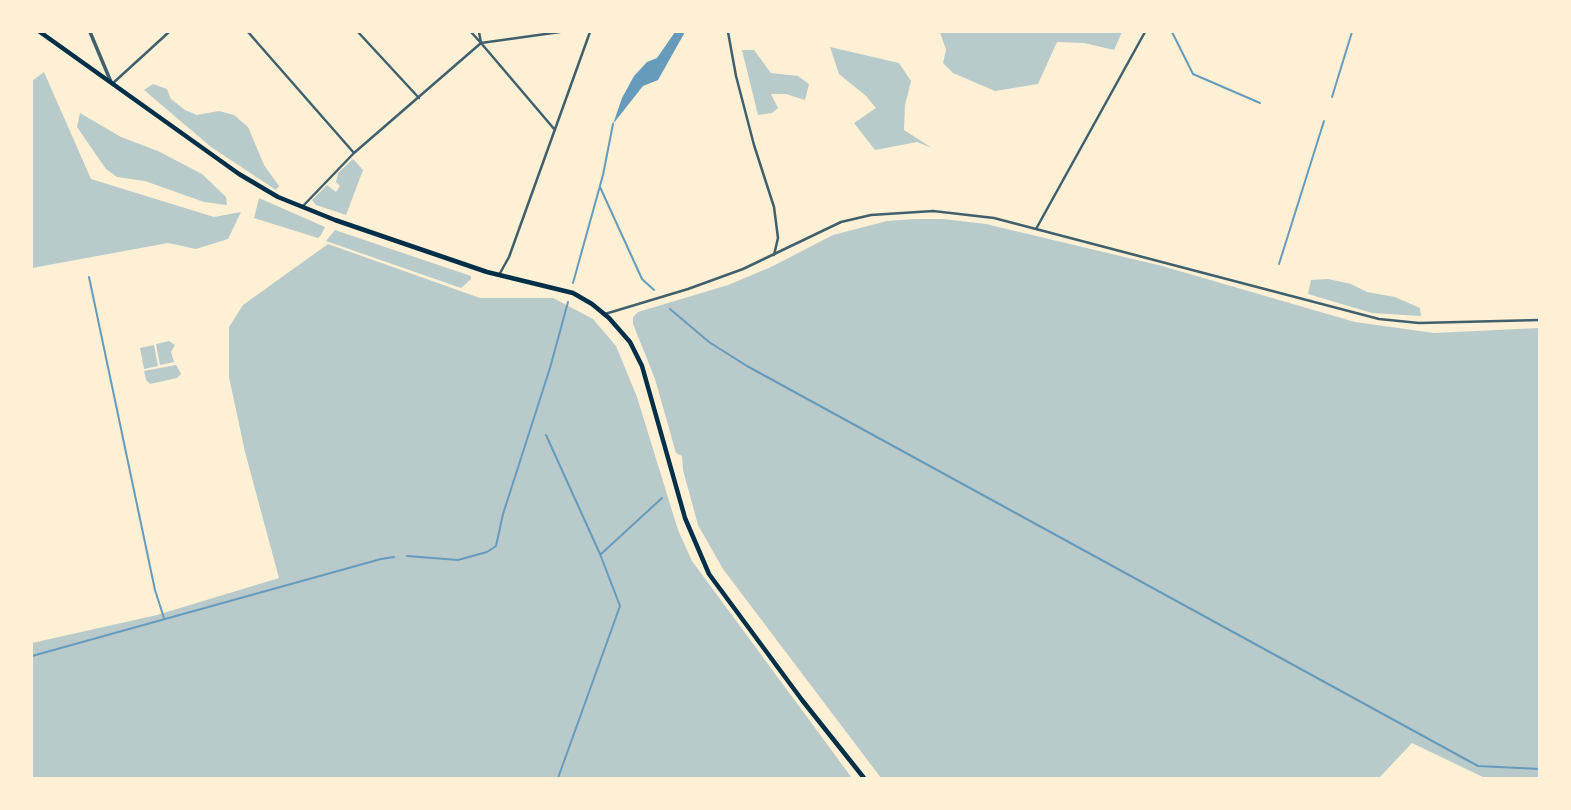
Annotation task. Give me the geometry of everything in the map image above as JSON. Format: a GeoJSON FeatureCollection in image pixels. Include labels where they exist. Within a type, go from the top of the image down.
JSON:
{"type":"FeatureCollection","features":[{"type":"Feature","properties":{"kind":"main road"},"geometry":{"type":"LineString","coordinates":[[40,32],[260,188],[302,208],[385,238],[499,275],[568,292],[605,314],[627,338],[642,366],[685,518],[709,574],[864,779]]}},
{"type":"Feature","properties":{"kind":"street"},"geometry":{"type":"LineString","coordinates":[[90,32],[112,84],[169,32]]}},
{"type":"Feature","properties":{"kind":"street"},"geometry":{"type":"LineString","coordinates":[[248,32],[354,153]]}},
{"type":"Feature","properties":{"kind":"street"},"geometry":{"type":"LineString","coordinates":[[358,32],[419,98]]}},
{"type":"Feature","properties":{"kind":"street"},"geometry":{"type":"LineString","coordinates":[[471,32],[555,130]]}},
{"type":"Feature","properties":{"kind":"street"},"geometry":{"type":"LineString","coordinates":[[479,32],[481,43]]}},
{"type":"Feature","properties":{"kind":"street"},"geometry":{"type":"LineString","coordinates":[[302,208],[354,153],[481,43],[560,32]]}},
{"type":"Feature","properties":{"kind":"street"},"geometry":{"type":"LineString","coordinates":[[499,275],[509,257],[590,32]]}},
{"type":"Feature","properties":{"kind":"street"},"geometry":{"type":"LineString","coordinates":[[728,32],[754,145],[774,208],[778,238],[774,255]]}},
{"type":"Feature","properties":{"kind":"street"},"geometry":{"type":"LineString","coordinates":[[1036,229],[1145,32]]}},
{"type":"Feature","properties":{"kind":"street"},"geometry":{"type":"LineString","coordinates":[[605,314],[743,269],[841,222],[897,212],[953,211],[994,218],[1379,319],[1419,323],[1539,320]]}},
{"type":"Feature","properties":{"kind":"shaded area"},"geometry":{"type":"Polygon","coordinates":[[[940,32],[1122,32],[1114,50],[1084,43],[1057,42],[1038,84],[995,91],[953,73],[943,63],[946,50],[940,32]]]}},
{"type":"Feature","properties":{"kind":"shaded area"},"geometry":{"type":"Polygon","coordinates":[[[830,47],[899,63],[911,81],[905,105],[904,130],[932,148],[917,142],[875,150],[854,123],[876,108],[839,74],[830,47]]]}},
{"type":"Feature","properties":{"kind":"shaded area"},"geometry":{"type":"Polygon","coordinates":[[[742,50],[754,50],[771,73],[798,76],[809,84],[805,100],[786,94],[771,94],[778,108],[772,113],[758,115],[742,50]]]}},
{"type":"Feature","properties":{"kind":"shaded area"},"geometry":{"type":"Polygon","coordinates":[[[44,72],[91,179],[214,217],[241,212],[228,239],[196,249],[168,243],[32,268],[32,81],[44,72]]]}},
{"type":"Feature","properties":{"kind":"shaded area"},"geometry":{"type":"Polygon","coordinates":[[[153,84],[167,89],[171,99],[185,110],[197,115],[219,111],[234,115],[248,127],[264,165],[279,186],[276,190],[211,147],[144,90],[153,84]]]}},
{"type":"Feature","properties":{"kind":"shaded area"},"geometry":{"type":"Polygon","coordinates":[[[80,113],[121,137],[158,151],[202,174],[226,197],[227,205],[204,202],[145,181],[117,177],[106,169],[77,127],[80,113]]]}},
{"type":"Feature","properties":{"kind":"shaded area"},"geometry":{"type":"Polygon","coordinates":[[[353,159],[363,170],[346,215],[316,205],[312,200],[327,185],[336,192],[340,186],[336,182],[338,173],[353,159]]]}},
{"type":"Feature","properties":{"kind":"shaded area"},"geometry":{"type":"Polygon","coordinates":[[[259,198],[325,227],[321,235],[318,238],[254,218],[259,198]]]}},
{"type":"Feature","properties":{"kind":"shaded area"},"geometry":{"type":"Polygon","coordinates":[[[915,219],[986,224],[1162,266],[1355,322],[1434,333],[1539,328],[1539,778],[1485,778],[1412,743],[1379,778],[881,778],[723,569],[698,525],[683,470],[682,456],[676,453],[655,379],[633,324],[633,317],[638,312],[728,285],[771,267],[833,235],[887,221],[915,219]]]}},
{"type":"Feature","properties":{"kind":"shaded area"},"geometry":{"type":"Polygon","coordinates":[[[335,230],[471,276],[471,279],[461,288],[326,241],[335,230]]]}},
{"type":"Feature","properties":{"kind":"shaded area"},"geometry":{"type":"Polygon","coordinates":[[[328,244],[480,298],[553,298],[593,319],[616,346],[637,397],[678,530],[692,561],[852,778],[32,778],[32,643],[157,615],[279,578],[245,452],[229,377],[229,327],[243,305],[328,244]]]}},
{"type":"Feature","properties":{"kind":"shaded area"},"geometry":{"type":"Polygon","coordinates":[[[1328,279],[1351,284],[1367,292],[1395,297],[1420,308],[1421,316],[1372,313],[1308,294],[1311,280],[1328,279]]]}},
{"type":"Feature","properties":{"kind":"shaded area"},"geometry":{"type":"Polygon","coordinates":[[[169,341],[175,345],[171,352],[174,362],[160,365],[156,344],[169,341]]]}},
{"type":"Feature","properties":{"kind":"shaded area"},"geometry":{"type":"Polygon","coordinates":[[[154,345],[158,366],[144,369],[140,348],[154,345]]]}},
{"type":"Feature","properties":{"kind":"shaded area"},"geometry":{"type":"Polygon","coordinates":[[[176,365],[181,374],[177,378],[150,384],[146,380],[144,371],[176,365]]]}},
{"type":"Feature","properties":{"kind":"water"},"geometry":{"type":"Polygon","coordinates":[[[675,32],[685,32],[658,80],[643,86],[613,124],[622,98],[634,76],[647,62],[657,58],[675,32]]]}},
{"type":"Feature","properties":{"kind":"waterway"},"geometry":{"type":"LineString","coordinates":[[1172,32],[1193,74],[1260,103]]}},
{"type":"Feature","properties":{"kind":"waterway"},"geometry":{"type":"LineString","coordinates":[[1332,97],[1352,32]]}},
{"type":"Feature","properties":{"kind":"waterway"},"geometry":{"type":"LineString","coordinates":[[1279,264],[1324,121]]}},
{"type":"Feature","properties":{"kind":"waterway"},"geometry":{"type":"LineString","coordinates":[[573,283],[603,175],[613,124]]}},
{"type":"Feature","properties":{"kind":"waterway"},"geometry":{"type":"LineString","coordinates":[[600,187],[642,279],[654,290]]}},
{"type":"Feature","properties":{"kind":"waterway"},"geometry":{"type":"LineString","coordinates":[[89,277],[155,590],[164,618]]}},
{"type":"Feature","properties":{"kind":"waterway"},"geometry":{"type":"LineString","coordinates":[[407,556],[458,560],[487,552],[496,546],[503,514],[550,368],[568,302]]}},
{"type":"Feature","properties":{"kind":"waterway"},"geometry":{"type":"LineString","coordinates":[[670,309],[709,342],[747,366],[1478,766],[1540,769]]}},
{"type":"Feature","properties":{"kind":"waterway"},"geometry":{"type":"LineString","coordinates":[[546,435],[600,554],[620,606],[558,778]]}},
{"type":"Feature","properties":{"kind":"waterway"},"geometry":{"type":"LineString","coordinates":[[601,554],[662,498]]}},
{"type":"Feature","properties":{"kind":"waterway"},"geometry":{"type":"LineString","coordinates":[[32,656],[394,557]]}}]}
